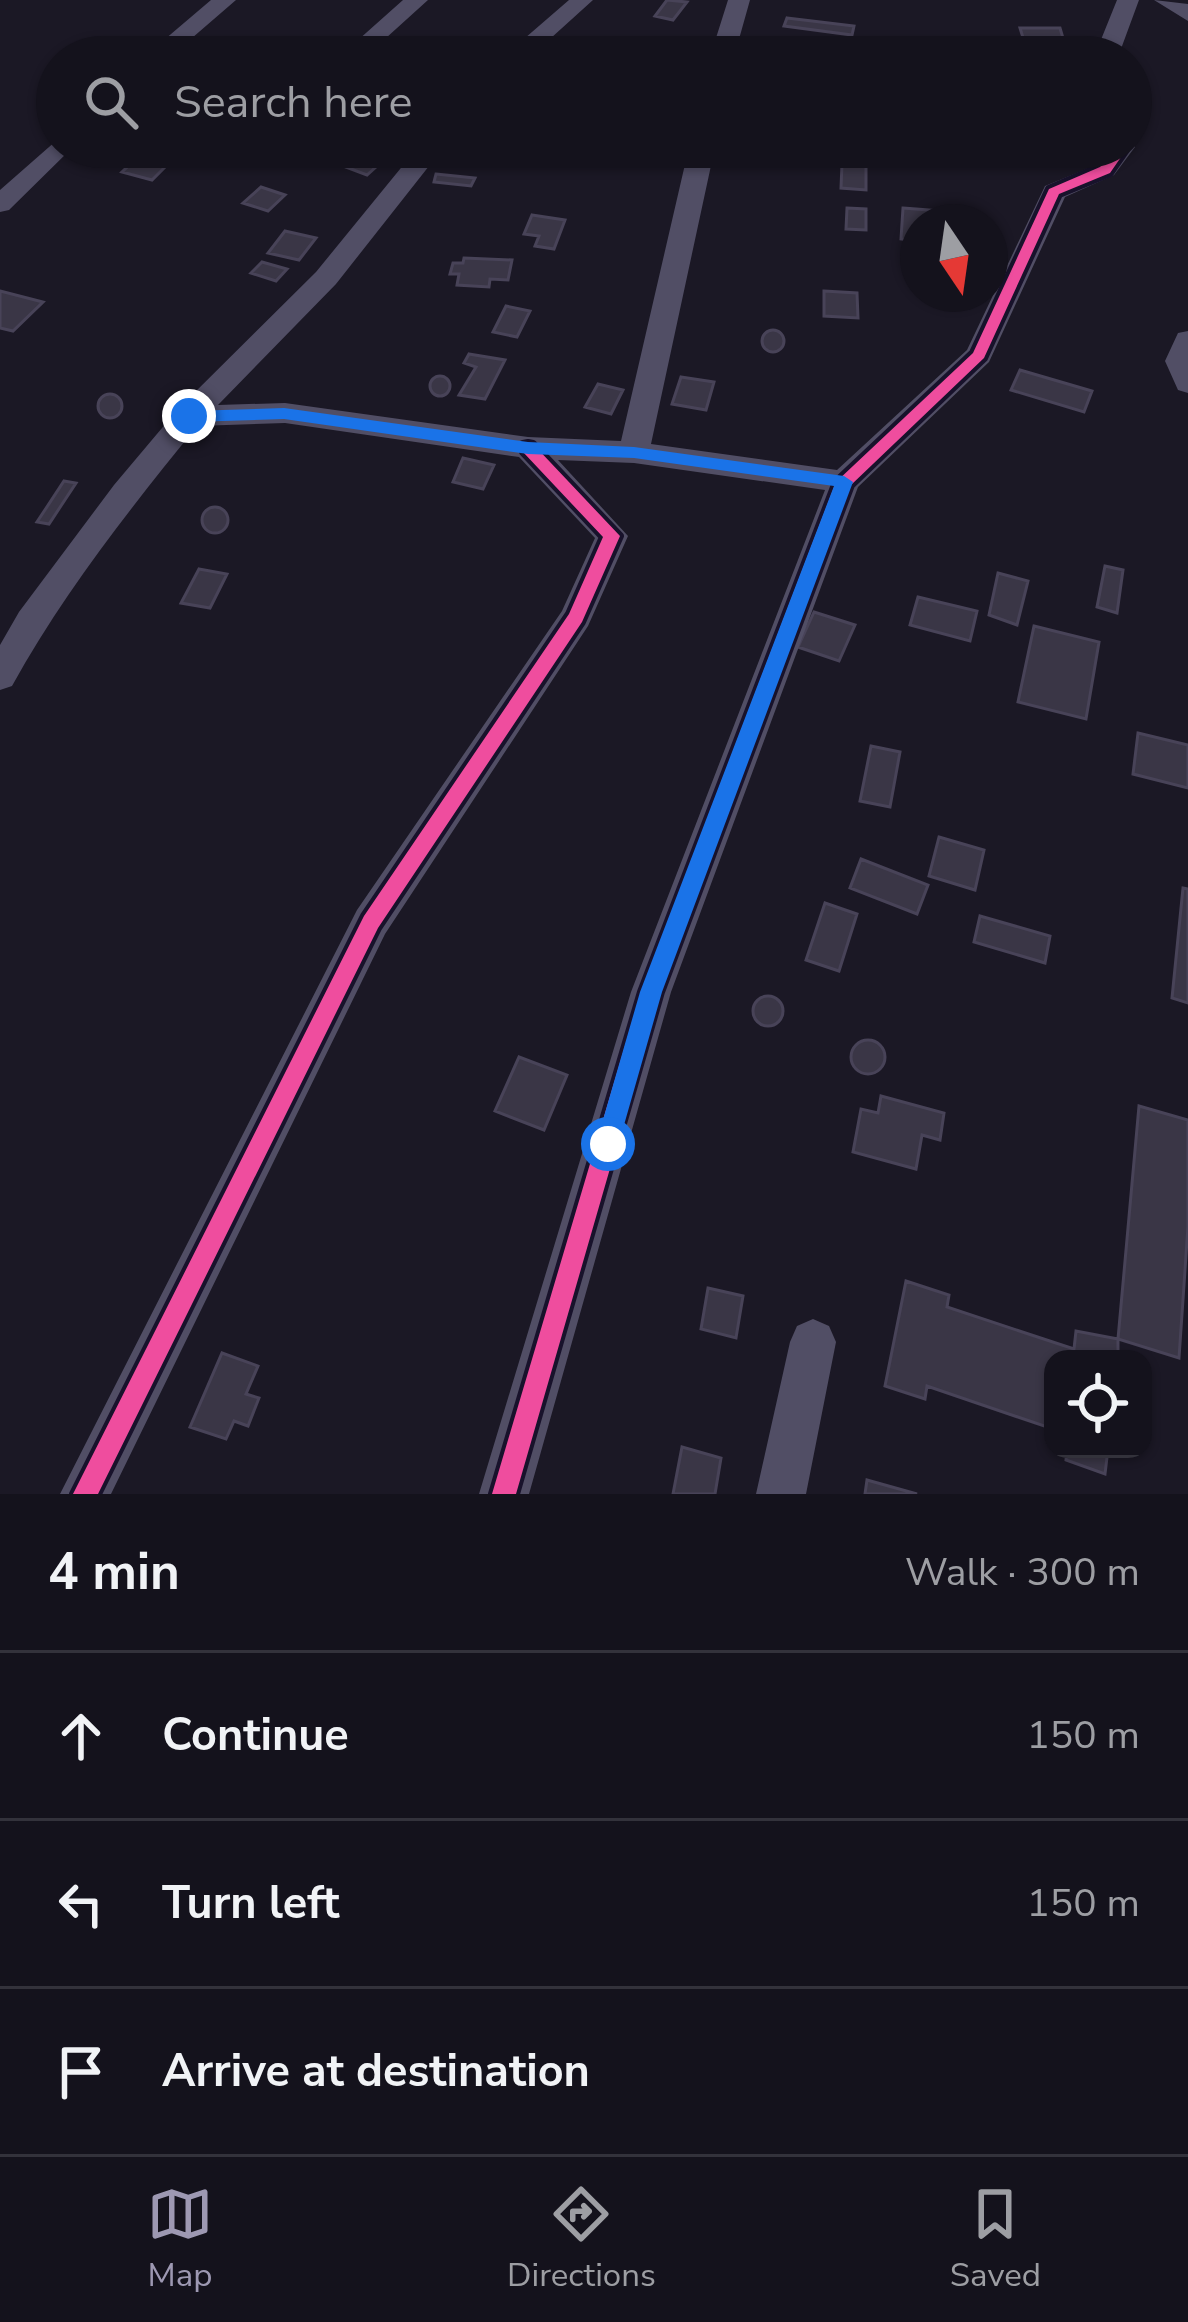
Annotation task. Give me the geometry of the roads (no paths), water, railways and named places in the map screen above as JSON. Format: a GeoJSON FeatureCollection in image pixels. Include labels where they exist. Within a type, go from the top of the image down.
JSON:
{"type":"FeatureCollection","features":[{"type":"Feature","properties":{"kind":"street"},"geometry":{"type":"LineString","coordinates":[[181,36],[225,0]]}},
{"type":"Feature","properties":{"kind":"street"},"geometry":{"type":"LineString","coordinates":[[375,36],[417,0]]}},
{"type":"Feature","properties":{"kind":"street"},"geometry":{"type":"LineString","coordinates":[[540,36],[582,0]]}},
{"type":"Feature","properties":{"kind":"street"},"geometry":{"type":"LineString","coordinates":[[728,36],[739,0]]}},
{"type":"Feature","properties":{"kind":"street"},"geometry":{"type":"LineString","coordinates":[[1114,36],[1128,0]]}},
{"type":"Feature","properties":{"kind":"street"},"geometry":{"type":"LineString","coordinates":[[1165,0],[1188,14]]}},
{"type":"Feature","properties":{"kind":"street"},"geometry":{"type":"LineString","coordinates":[[0,204],[38,168]]}},
{"type":"Feature","properties":{"kind":"street"},"geometry":{"type":"LineString","coordinates":[[0,676],[45,603],[125,493],[189,416],[326,278],[414,168]]}},
{"type":"Feature","properties":{"kind":"street"},"geometry":{"type":"LineString","coordinates":[[634,452],[697,168]]}},
{"type":"Feature","properties":{"kind":"street"},"geometry":{"type":"LineString","coordinates":[[504,1494],[651,992],[844,482],[979,355],[1054,192],[1106,168]]}},
{"type":"Feature","properties":{"kind":"street"},"geometry":{"type":"LineString","coordinates":[[1188,340],[1180,362],[1188,383]]}},
{"type":"Feature","properties":{"kind":"street"},"geometry":{"type":"LineString","coordinates":[[189,416],[284,413],[528,448],[634,452],[844,482]]}},
{"type":"Feature","properties":{"kind":"street"},"geometry":{"type":"LineString","coordinates":[[85,1494],[370,922],[576,617],[612,536],[528,448]]}},
{"type":"Feature","properties":{"kind":"street"},"geometry":{"type":"LineString","coordinates":[[781,1494],[813,1342]]}}]}
